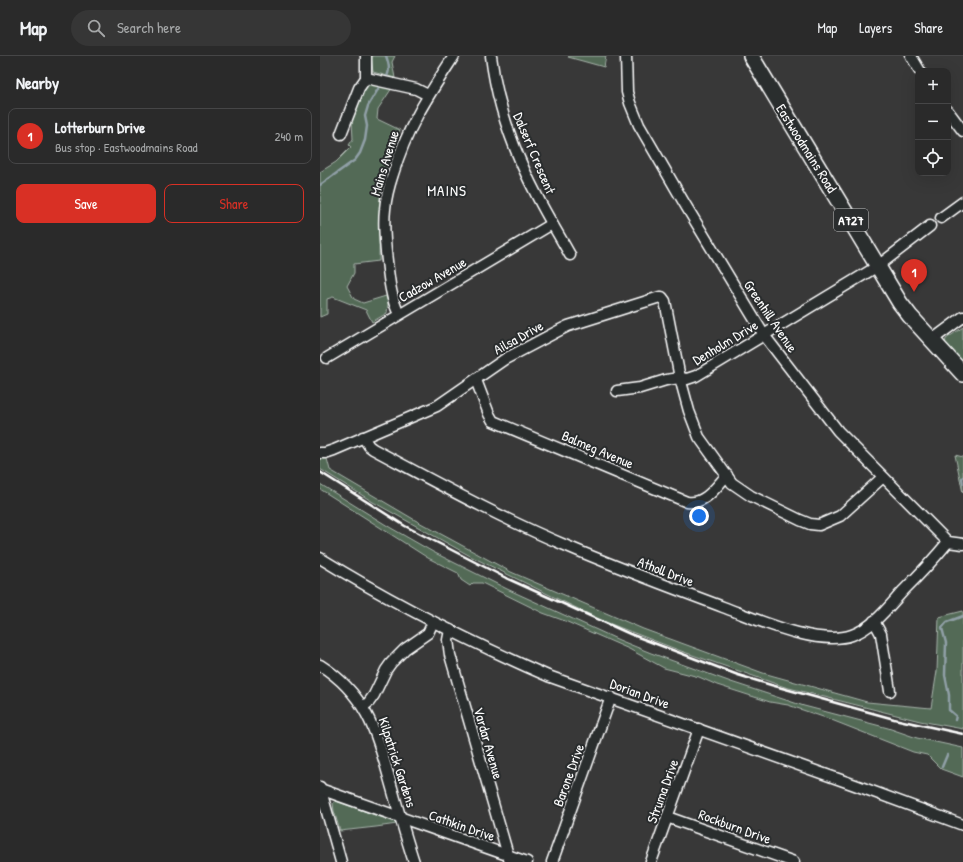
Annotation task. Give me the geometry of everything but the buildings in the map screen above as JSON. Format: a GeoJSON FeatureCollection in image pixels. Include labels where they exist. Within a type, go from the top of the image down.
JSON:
{"type":"FeatureCollection","features":[{"type":"Feature","properties":{"kind":"main road","name":"Eastwoodmains Road"},"geometry":{"type":"LineString","coordinates":[[751,56],[900,303],[963,374]]}},
{"type":"Feature","properties":{"kind":"street"},"geometry":{"type":"LineString","coordinates":[[341,134],[359,88],[366,78],[366,56]]}},
{"type":"Feature","properties":{"kind":"street","name":"Mains Avenue"},"geometry":{"type":"LineString","coordinates":[[400,314],[396,307],[388,272],[385,210],[387,195],[403,143],[413,122],[428,95],[454,56]]}},
{"type":"Feature","properties":{"kind":"street","name":"Dalserf Crescent"},"geometry":{"type":"LineString","coordinates":[[490,56],[493,78],[509,133],[525,172],[570,255]]}},
{"type":"Feature","properties":{"kind":"street","name":"Greenhill Avenue"},"geometry":{"type":"LineString","coordinates":[[626,56],[625,67],[627,92],[639,125],[764,335],[838,431],[948,542]]}},
{"type":"Feature","properties":{"kind":"street"},"geometry":{"type":"LineString","coordinates":[[911,56],[918,68]]}},
{"type":"Feature","properties":{"kind":"street"},"geometry":{"type":"LineString","coordinates":[[366,78],[416,89],[428,95]]}},
{"type":"Feature","properties":{"kind":"street"},"geometry":{"type":"LineString","coordinates":[[951,115],[963,131]]}},
{"type":"Feature","properties":{"kind":"street"},"geometry":{"type":"LineString","coordinates":[[941,218],[963,202]]}},
{"type":"Feature","properties":{"kind":"street","name":"Cadzow Avenue"},"geometry":{"type":"LineString","coordinates":[[327,358],[552,224]]}},
{"type":"Feature","properties":{"kind":"street","name":"Denholm Drive"},"geometry":{"type":"LineString","coordinates":[[617,391],[640,388],[666,380],[680,378],[687,380],[696,376],[878,266],[930,226]]}},
{"type":"Feature","properties":{"kind":"street","name":"Ailsa Drive"},"geometry":{"type":"LineString","coordinates":[[320,453],[334,450],[437,406],[513,354],[568,326],[660,297],[662,297],[665,301],[680,378]]}},
{"type":"Feature","properties":{"kind":"street"},"geometry":{"type":"LineString","coordinates":[[932,340],[963,317]]}},
{"type":"Feature","properties":{"kind":"street"},"geometry":{"type":"LineString","coordinates":[[680,378],[688,411],[699,437],[706,449],[732,483],[751,496],[800,520],[810,524],[819,525],[831,521],[840,516],[883,477]]}},
{"type":"Feature","properties":{"kind":"street","name":"Balmeg Avenue"},"geometry":{"type":"LineString","coordinates":[[476,380],[494,421],[687,502],[693,503],[700,501],[707,496],[727,475]]}},
{"type":"Feature","properties":{"kind":"street","name":"Atholl Drive"},"geometry":{"type":"LineString","coordinates":[[363,437],[373,449],[446,488],[535,532],[633,574],[731,610],[801,633],[827,638],[836,639],[853,635],[874,621],[948,542]]}},
{"type":"Feature","properties":{"kind":"street"},"geometry":{"type":"LineString","coordinates":[[948,542],[963,544]]}},
{"type":"Feature","properties":{"kind":"street","name":"Dorian Drive"},"geometry":{"type":"LineString","coordinates":[[320,558],[433,622],[505,658],[548,676],[611,697],[963,825]]}},
{"type":"Feature","properties":{"kind":"street"},"geometry":{"type":"LineString","coordinates":[[874,621],[881,634],[890,691]]}},
{"type":"Feature","properties":{"kind":"street"},"geometry":{"type":"LineString","coordinates":[[363,707],[374,695],[391,663],[405,649],[428,633],[433,622]]}},
{"type":"Feature","properties":{"kind":"street","name":"Vardar Avenue"},"geometry":{"type":"LineString","coordinates":[[450,630],[448,640],[450,656],[509,858]]}},
{"type":"Feature","properties":{"kind":"street","name":"Kilpatrick Gardens"},"geometry":{"type":"LineString","coordinates":[[320,665],[339,678],[349,688],[369,717],[380,747],[414,862]]}},
{"type":"Feature","properties":{"kind":"street","name":"Barone Drive"},"geometry":{"type":"LineString","coordinates":[[552,862],[611,697]]}},
{"type":"Feature","properties":{"kind":"street","name":"Struma Drive"},"geometry":{"type":"LineString","coordinates":[[651,862],[699,729]]}},
{"type":"Feature","properties":{"kind":"street"},"geometry":{"type":"LineString","coordinates":[[320,789],[342,862]]}},
{"type":"Feature","properties":{"kind":"street","name":"Cathkin Drive"},"geometry":{"type":"LineString","coordinates":[[320,789],[509,858],[526,862]]}},
{"type":"Feature","properties":{"kind":"street","name":"Rockburn Drive"},"geometry":{"type":"LineString","coordinates":[[667,817],[794,862]]}},
{"type":"Feature","properties":{"kind":"green space"},"geometry":{"type":"Polygon","coordinates":[[[371,56],[395,56],[392,62],[395,78],[373,72],[371,56]]]}},
{"type":"Feature","properties":{"kind":"green space"},"geometry":{"type":"Polygon","coordinates":[[[606,56],[604,67],[568,57],[606,56]]]}},
{"type":"Feature","properties":{"kind":"green space"},"geometry":{"type":"Polygon","coordinates":[[[367,81],[392,88],[378,109],[377,119],[400,130],[383,177],[380,198],[379,261],[354,264],[354,273],[347,286],[354,299],[363,303],[386,296],[388,304],[387,313],[372,322],[366,310],[333,297],[327,299],[327,314],[320,317],[320,172],[336,162],[351,147],[349,145],[353,139],[352,121],[367,81]]]}},
{"type":"Feature","properties":{"kind":"green space"},"geometry":{"type":"Polygon","coordinates":[[[963,327],[963,363],[945,343],[946,339],[963,327]]]}},
{"type":"Feature","properties":{"kind":"green space"},"geometry":{"type":"Polygon","coordinates":[[[320,455],[326,455],[330,470],[415,520],[511,572],[643,629],[763,673],[867,702],[931,708],[937,671],[939,617],[963,611],[963,729],[920,721],[785,687],[681,651],[603,621],[472,557],[373,502],[320,469],[320,455]]]}},
{"type":"Feature","properties":{"kind":"green space"},"geometry":{"type":"Polygon","coordinates":[[[955,455],[963,457],[963,493],[955,455]]]}},
{"type":"Feature","properties":{"kind":"green space"},"geometry":{"type":"Polygon","coordinates":[[[320,484],[433,552],[507,589],[619,640],[731,682],[804,706],[888,728],[917,738],[963,748],[963,777],[941,769],[927,755],[913,752],[829,719],[788,705],[770,702],[717,685],[699,677],[664,668],[629,649],[543,613],[482,583],[473,583],[470,586],[461,580],[458,573],[428,558],[320,489],[320,484]]]}},
{"type":"Feature","properties":{"kind":"green space"},"geometry":{"type":"Polygon","coordinates":[[[336,801],[397,824],[340,831],[334,811],[333,803],[336,801]]]}},
{"type":"Feature","properties":{"kind":"waterway"},"geometry":{"type":"LineString","coordinates":[[385,79],[389,68],[386,56]]}},
{"type":"Feature","properties":{"kind":"waterway"},"geometry":{"type":"LineString","coordinates":[[320,185],[355,160],[360,153],[365,140],[367,126],[365,116],[368,106],[381,84]]}},
{"type":"Feature","properties":{"kind":"waterway"},"geometry":{"type":"LineString","coordinates":[[963,477],[963,483]]}},
{"type":"Feature","properties":{"kind":"waterway"},"geometry":{"type":"LineString","coordinates":[[955,720],[956,716],[949,710],[949,695],[945,675],[946,643],[942,628],[947,622],[963,616]]}},
{"type":"Feature","properties":{"kind":"waterway"},"geometry":{"type":"LineString","coordinates":[[942,767],[947,755]]}},
{"type":"Feature","properties":{"kind":"railway"},"geometry":{"type":"LineString","coordinates":[[320,472],[405,526],[506,578],[630,634],[738,675],[771,685],[894,719],[963,734]]}},
{"type":"Feature","properties":{"kind":"place","name":"Lotterburn Drive"},"geometry":{"type":"Point","coordinates":[914,292]}},
{"type":"Feature","properties":{"kind":"district","name":"MAINS"},"geometry":{"type":"Point","coordinates":[447,190]}}]}
